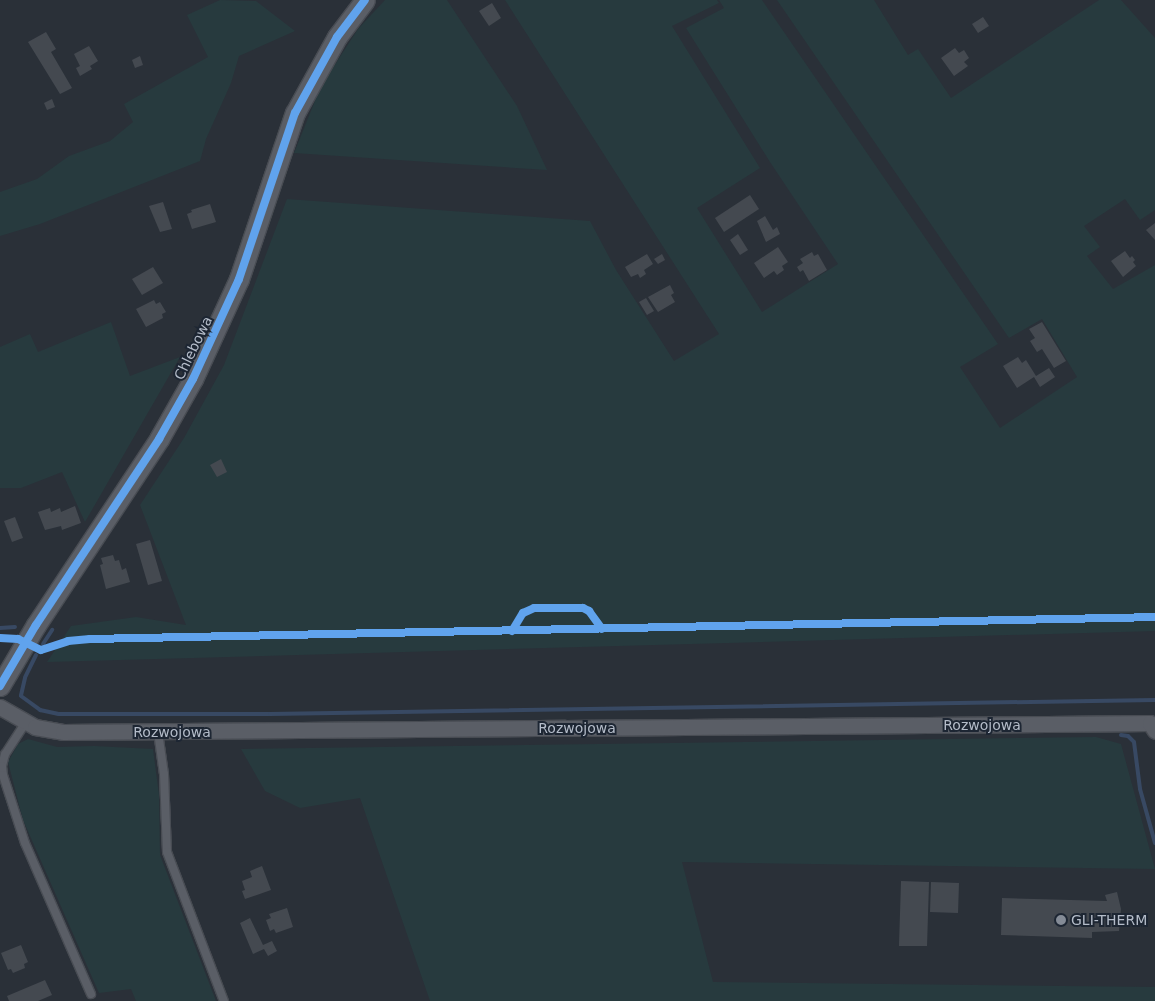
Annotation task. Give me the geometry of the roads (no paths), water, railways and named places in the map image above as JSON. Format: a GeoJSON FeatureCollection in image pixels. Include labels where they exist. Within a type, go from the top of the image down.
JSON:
{"type":"FeatureCollection","features":[{"type":"Feature","properties":{"kind":"street","name":"Chlebowa"},"geometry":{"type":"LineString","coordinates":[[0,686],[36,625],[159,439],[193,379],[239,279],[295,113],[329,49],[365,0]]}},
{"type":"Feature","properties":{"kind":"street","name":"Rozwojowa"},"geometry":{"type":"LineString","coordinates":[[0,707],[35,727],[64,732],[1150,723],[1155,731]]}},
{"type":"Feature","properties":{"kind":"lane"},"geometry":{"type":"LineString","coordinates":[[26,722],[5,754],[3,775],[25,843],[91,994]]}},
{"type":"Feature","properties":{"kind":"lane"},"geometry":{"type":"LineString","coordinates":[[158,732],[164,774],[167,852],[224,1001]]}},
{"type":"Feature","properties":{"kind":"waterway"},"geometry":{"type":"LineString","coordinates":[[0,628],[15,627]]}},
{"type":"Feature","properties":{"kind":"waterway"},"geometry":{"type":"LineString","coordinates":[[43,644],[52,630]]}},
{"type":"Feature","properties":{"kind":"waterway"},"geometry":{"type":"LineString","coordinates":[[36,655],[25,678],[21,696],[40,710],[59,714],[270,714],[1155,700]]}},
{"type":"Feature","properties":{"kind":"waterway"},"geometry":{"type":"LineString","coordinates":[[1121,735],[1128,736],[1134,742],[1140,789],[1155,843]]}},
{"type":"Feature","properties":{"kind":"place","name":"GLI-THERM"},"geometry":{"type":"Point","coordinates":[1061,920]}}]}
